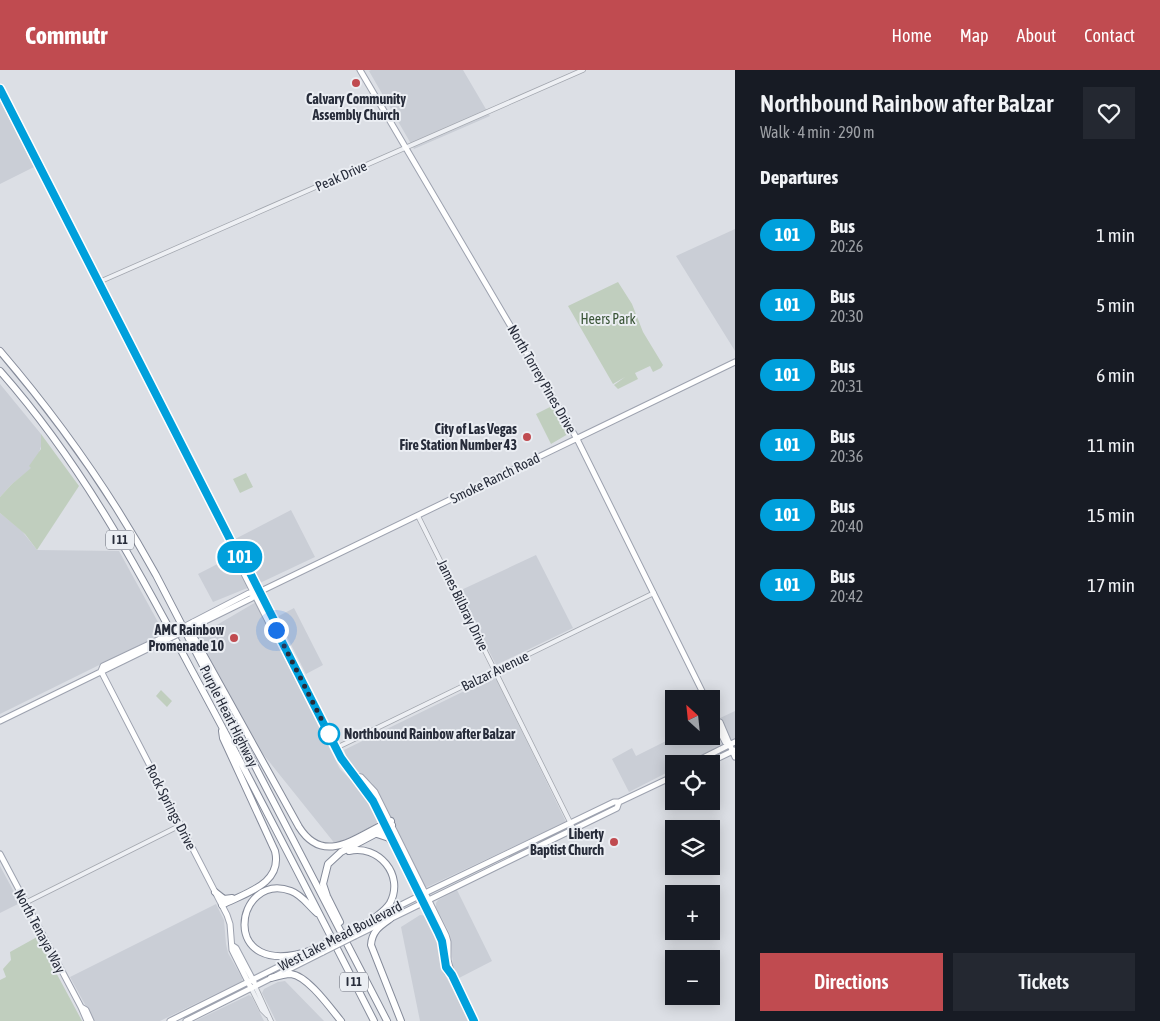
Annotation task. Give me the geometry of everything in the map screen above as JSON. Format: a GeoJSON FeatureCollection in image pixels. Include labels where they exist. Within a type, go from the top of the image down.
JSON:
{"type":"FeatureCollection","features":[{"type":"Feature","properties":{"kind":"highway","name":"Purple Heart Highway"},"geometry":{"type":"LineString","coordinates":[[0,351],[53,416],[95,473],[136,539],[386,1021]]}},
{"type":"Feature","properties":{"kind":"highway","name":"Purple Heart Highway"},"geometry":{"type":"LineString","coordinates":[[0,371],[68,458],[123,544],[220,722],[374,1021]]}},
{"type":"Feature","properties":{"kind":"highway"},"geometry":{"type":"LineString","coordinates":[[179,619],[193,636],[300,828],[309,840],[321,847],[333,848],[389,824]]}},
{"type":"Feature","properties":{"kind":"highway"},"geometry":{"type":"LineString","coordinates":[[220,722],[223,738],[252,799],[276,858],[275,869],[270,879],[260,886],[222,904]]}},
{"type":"Feature","properties":{"kind":"highway"},"geometry":{"type":"LineString","coordinates":[[355,960],[352,945],[324,889],[324,874],[331,860],[341,852],[376,834],[389,824]]}},
{"type":"Feature","properties":{"kind":"highway"},"geometry":{"type":"LineString","coordinates":[[376,834],[389,838],[399,852]]}},
{"type":"Feature","properties":{"kind":"highway"},"geometry":{"type":"LineString","coordinates":[[324,889],[328,869],[335,859],[342,854],[361,850],[371,852],[380,857],[391,870],[394,880],[394,891],[387,906],[373,919]]}},
{"type":"Feature","properties":{"kind":"highway"},"geometry":{"type":"LineString","coordinates":[[312,950],[280,957],[270,956],[261,952],[253,946],[248,937],[245,928],[246,914],[251,902],[258,895],[270,890],[280,889],[299,895],[321,917]]}},
{"type":"Feature","properties":{"kind":"highway"},"geometry":{"type":"LineString","coordinates":[[215,892],[224,898],[233,899]]}},
{"type":"Feature","properties":{"kind":"highway"},"geometry":{"type":"LineString","coordinates":[[390,919],[376,931],[372,938],[372,945],[402,1021]]}},
{"type":"Feature","properties":{"kind":"highway"},"geometry":{"type":"LineString","coordinates":[[271,978],[285,974],[294,974],[299,977],[308,984],[341,1021]]}},
{"type":"Feature","properties":{"kind":"main road","name":"North Torrey Pines Drive"},"geometry":{"type":"LineString","coordinates":[[360,70],[577,439],[702,690]]}},
{"type":"Feature","properties":{"kind":"main road"},"geometry":{"type":"LineString","coordinates":[[0,89],[239,557],[242,557],[272,629],[276,630],[345,765],[356,776],[357,782],[370,796],[389,824],[422,894]]}},
{"type":"Feature","properties":{"kind":"main road","name":"Smoke Ranch Road"},"geometry":{"type":"LineString","coordinates":[[0,721],[101,671],[103,666],[163,640],[249,593],[257,593],[735,362]]}},
{"type":"Feature","properties":{"kind":"main road","name":"Rock Springs Drive"},"geometry":{"type":"LineString","coordinates":[[101,671],[222,904],[229,920],[233,946],[236,948],[252,984]]}},
{"type":"Feature","properties":{"kind":"main road"},"geometry":{"type":"LineString","coordinates":[[720,722],[729,740],[729,745],[734,750],[735,757]]}},
{"type":"Feature","properties":{"kind":"main road"},"geometry":{"type":"LineString","coordinates":[[710,755],[735,742]]}},
{"type":"Feature","properties":{"kind":"main road"},"geometry":{"type":"LineString","coordinates":[[720,757],[734,750]]}},
{"type":"Feature","properties":{"kind":"main road","name":"West Lake Mead Boulevard"},"geometry":{"type":"LineString","coordinates":[[184,1019],[199,1010],[200,1006],[222,995],[271,978],[528,851],[614,802],[620,802],[665,780]]}},
{"type":"Feature","properties":{"kind":"main road"},"geometry":{"type":"LineString","coordinates":[[389,824],[399,852],[447,938],[448,960],[452,975],[474,1021]]}},
{"type":"Feature","properties":{"kind":"main road","name":"West Lake Mead Boulevard"},"geometry":{"type":"LineString","coordinates":[[170,1021],[184,1019],[203,1012],[312,950],[422,894],[493,863],[529,843],[572,826]]}},
{"type":"Feature","properties":{"kind":"main road"},"geometry":{"type":"LineString","coordinates":[[528,851],[529,843]]}},
{"type":"Feature","properties":{"kind":"main road","name":"North Tenaya Way"},"geometry":{"type":"LineString","coordinates":[[0,854],[81,1006],[87,1021]]}},
{"type":"Feature","properties":{"kind":"main road"},"geometry":{"type":"LineString","coordinates":[[463,883],[493,863],[517,856]]}},
{"type":"Feature","properties":{"kind":"main road"},"geometry":{"type":"LineString","coordinates":[[203,1012],[203,1008],[215,1002],[222,995]]}},
{"type":"Feature","properties":{"kind":"main road","name":"North Tenaya Way"},"geometry":{"type":"LineString","coordinates":[[81,1006],[86,1010],[92,1021]]}},
{"type":"Feature","properties":{"kind":"main road"},"geometry":{"type":"LineString","coordinates":[[176,1021],[184,1019]]}},
{"type":"Feature","properties":{"kind":"street","name":"Peak Drive"},"geometry":{"type":"LineString","coordinates":[[99,282],[582,70]]}},
{"type":"Feature","properties":{"kind":"street","name":"James Bilbray Drive"},"geometry":{"type":"LineString","coordinates":[[418,516],[572,826]]}},
{"type":"Feature","properties":{"kind":"street","name":"Balzar Avenue"},"geometry":{"type":"LineString","coordinates":[[336,748],[654,593]]}},
{"type":"Feature","properties":{"kind":"street"},"geometry":{"type":"LineString","coordinates":[[26,903],[181,825]]}},
{"type":"Feature","properties":{"kind":"street","name":"Rock Springs Drive"},"geometry":{"type":"LineString","coordinates":[[252,984],[271,1021]]}},
{"type":"Feature","properties":{"kind":"shaded area"},"geometry":{"type":"Polygon","coordinates":[[[463,70],[490,116],[414,149],[369,71],[463,70]]]}},
{"type":"Feature","properties":{"kind":"shaded area"},"geometry":{"type":"Polygon","coordinates":[[[0,101],[34,167],[0,184],[0,101]]]}},
{"type":"Feature","properties":{"kind":"shaded area"},"geometry":{"type":"Polygon","coordinates":[[[735,229],[735,351],[676,256],[735,229]]]}},
{"type":"Feature","properties":{"kind":"shaded area"},"geometry":{"type":"Polygon","coordinates":[[[0,384],[41,434],[42,443],[39,453],[30,466],[32,468],[12,484],[0,497],[0,384]]]}},
{"type":"Feature","properties":{"kind":"shaded area"},"geometry":{"type":"Polygon","coordinates":[[[291,510],[315,557],[213,602],[198,574],[241,552],[235,539],[291,510]]]}},
{"type":"Feature","properties":{"kind":"shaded area"},"geometry":{"type":"Polygon","coordinates":[[[0,513],[22,531],[37,550],[119,551],[164,633],[0,714],[0,513]]]}},
{"type":"Feature","properties":{"kind":"shaded area"},"geometry":{"type":"Polygon","coordinates":[[[536,555],[573,628],[496,665],[459,591],[536,555]]]}},
{"type":"Feature","properties":{"kind":"shaded area"},"geometry":{"type":"Polygon","coordinates":[[[256,602],[340,769],[364,791],[378,819],[376,824],[336,845],[259,749],[198,636],[256,602]]]}},
{"type":"Feature","properties":{"kind":"shaded area"},"geometry":{"type":"Polygon","coordinates":[[[294,608],[323,665],[306,674],[277,617],[294,608]]]}},
{"type":"Feature","properties":{"kind":"shaded area"},"geometry":{"type":"Polygon","coordinates":[[[495,676],[566,822],[425,888],[372,783],[355,769],[344,750],[495,676]]]}},
{"type":"Feature","properties":{"kind":"shaded area"},"geometry":{"type":"Polygon","coordinates":[[[735,711],[735,739],[732,741],[720,718],[735,711]]]}},
{"type":"Feature","properties":{"kind":"shaded area"},"geometry":{"type":"Polygon","coordinates":[[[720,741],[722,745],[703,755],[665,755],[665,774],[629,792],[612,759],[632,748],[636,756],[665,742],[665,745],[720,745],[720,741]]]}},
{"type":"Feature","properties":{"kind":"shaded area"},"geometry":{"type":"Polygon","coordinates":[[[0,866],[20,903],[0,913],[0,866]]]}},
{"type":"Feature","properties":{"kind":"shaded area"},"geometry":{"type":"Polygon","coordinates":[[[457,890],[492,961],[459,978],[453,967],[450,934],[436,907],[438,900],[457,890]]]}},
{"type":"Feature","properties":{"kind":"shaded area"},"geometry":{"type":"Polygon","coordinates":[[[216,904],[224,920],[228,953],[242,981],[160,1021],[94,1021],[70,977],[216,904]]]}},
{"type":"Feature","properties":{"kind":"shaded area"},"geometry":{"type":"Polygon","coordinates":[[[420,915],[428,916],[440,940],[441,967],[469,1021],[420,1021],[401,927],[420,915]]]}},
{"type":"Feature","properties":{"kind":"shaded area"},"geometry":{"type":"Polygon","coordinates":[[[285,981],[324,1021],[276,1021],[262,993],[264,989],[278,982],[285,981]]]}},
{"type":"Feature","properties":{"kind":"shaded area"},"geometry":{"type":"Polygon","coordinates":[[[249,995],[252,997],[264,1021],[195,1021],[249,995]]]}},
{"type":"Feature","properties":{"kind":"green space","name":"Heers Park"},"geometry":{"type":"Polygon","coordinates":[[[618,282],[632,304],[643,332],[663,365],[653,372],[650,366],[635,373],[638,379],[618,389],[614,385],[625,377],[613,384],[568,306],[618,282]]]}},
{"type":"Feature","properties":{"kind":"green space"},"geometry":{"type":"Polygon","coordinates":[[[552,406],[568,434],[551,444],[536,414],[552,406]]]}},
{"type":"Feature","properties":{"kind":"green space"},"geometry":{"type":"Polygon","coordinates":[[[41,434],[79,486],[37,550],[25,534],[0,513],[0,497],[31,468],[29,466],[41,449],[41,434]]]}},
{"type":"Feature","properties":{"kind":"green space"},"geometry":{"type":"Polygon","coordinates":[[[246,473],[253,487],[240,493],[233,479],[246,473]]]}},
{"type":"Feature","properties":{"kind":"green space"},"geometry":{"type":"Polygon","coordinates":[[[161,690],[172,701],[167,707],[156,696],[161,690]]]}},
{"type":"Feature","properties":{"kind":"green space"},"geometry":{"type":"Polygon","coordinates":[[[37,937],[82,1021],[0,1021],[0,980],[6,977],[3,969],[11,960],[10,952],[37,937]]]}},
{"type":"Feature","properties":{"kind":"bus line","name":"101"},"geometry":{"type":"LineString","coordinates":[[0,89],[239,557],[242,557],[260,592],[277,626],[276,630],[341,758],[373,801],[399,852],[442,941],[444,963],[447,972],[452,975],[474,1021]]}},
{"type":"Feature","properties":{"kind":"place","name":"Calvary Community Assembly Church"},"geometry":{"type":"Point","coordinates":[356,83]}},
{"type":"Feature","properties":{"kind":"place","name":"City of Las Vegas Fire Station Number 43"},"geometry":{"type":"Point","coordinates":[527,437]}},
{"type":"Feature","properties":{"kind":"place","name":"AMC Rainbow Promenade 10"},"geometry":{"type":"Point","coordinates":[234,638]}},
{"type":"Feature","properties":{"kind":"place","name":"Northbound Rainbow after Balzar"},"geometry":{"type":"Point","coordinates":[329,734]}},
{"type":"Feature","properties":{"kind":"place","name":"Liberty Baptist Church"},"geometry":{"type":"Point","coordinates":[614,842]}},
{"type":"Feature","properties":{"kind":"route"},"geometry":{"type":"LineString","coordinates":[[276,630],[330,736],[329,734]]}}]}
